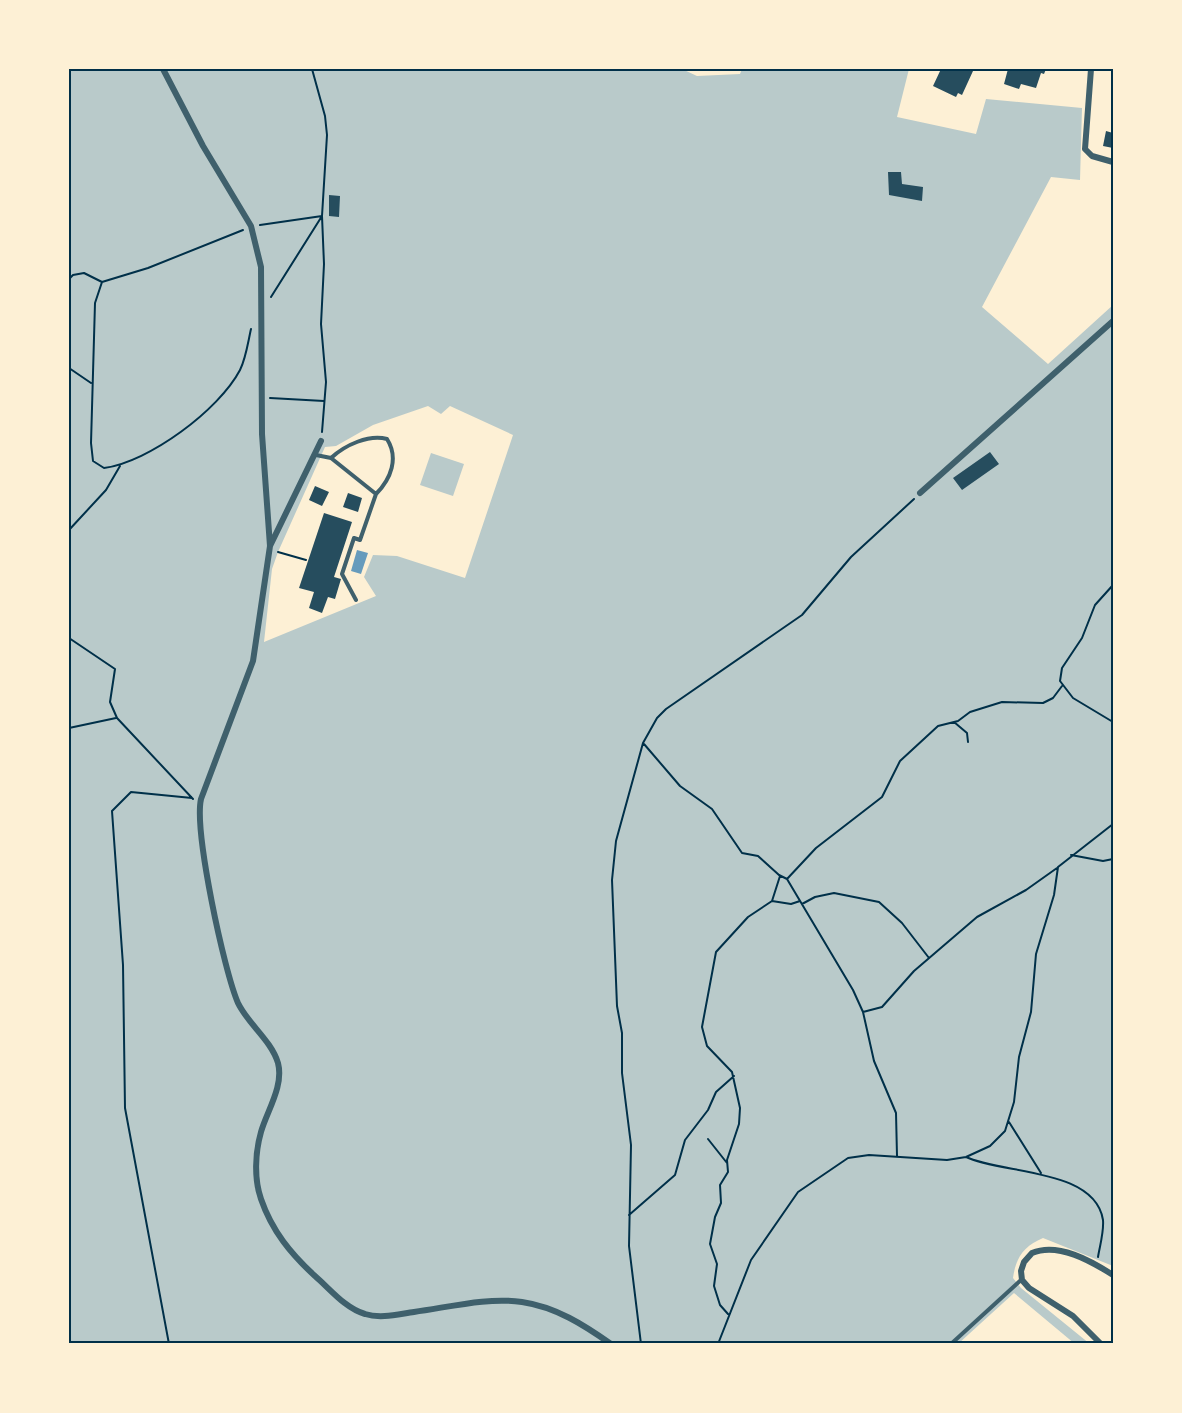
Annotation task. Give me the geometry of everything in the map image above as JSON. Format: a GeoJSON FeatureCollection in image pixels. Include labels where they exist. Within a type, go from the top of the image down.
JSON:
{"type":"FeatureCollection","features":[{"type":"Feature","properties":{"kind":"street"},"geometry":{"type":"LineString","coordinates":[[163,69],[198,136],[251,226],[261,267],[261,398],[270,548],[253,661],[200,803],[201,840],[232,989],[246,1018],[272,1052],[278,1064],[277,1089],[261,1133],[256,1156],[260,1197],[268,1218],[295,1257],[351,1308],[365,1314],[394,1315],[499,1300],[524,1302],[576,1320],[611,1344]]}},
{"type":"Feature","properties":{"kind":"street"},"geometry":{"type":"LineString","coordinates":[[1091,69],[1085,149],[1092,156],[1113,162]]}},
{"type":"Feature","properties":{"kind":"street"},"geometry":{"type":"LineString","coordinates":[[920,494],[1113,321]]}},
{"type":"Feature","properties":{"kind":"street"},"geometry":{"type":"LineString","coordinates":[[270,548],[321,441]]}},
{"type":"Feature","properties":{"kind":"street"},"geometry":{"type":"LineString","coordinates":[[1101,1344],[1073,1316],[1029,1288],[1022,1280],[1021,1271],[1024,1262],[1032,1253],[1041,1249],[1065,1252],[1113,1275]]}},
{"type":"Feature","properties":{"kind":"lane"},"geometry":{"type":"LineString","coordinates":[[331,458],[337,452],[375,436],[387,439],[394,450],[392,468],[385,485],[376,494],[360,540],[354,538],[342,574],[356,600]]}},
{"type":"Feature","properties":{"kind":"lane"},"geometry":{"type":"LineString","coordinates":[[316,455],[331,458],[376,494]]}},
{"type":"Feature","properties":{"kind":"lane"},"geometry":{"type":"LineString","coordinates":[[951,1344],[1022,1280]]}},
{"type":"Feature","properties":{"kind":"path"},"geometry":{"type":"LineString","coordinates":[[312,69],[325,116],[327,135],[322,216],[324,401],[321,441]]}},
{"type":"Feature","properties":{"kind":"path"},"geometry":{"type":"LineString","coordinates":[[69,279],[73,275],[84,273],[102,282],[148,268],[251,226],[322,216]]}},
{"type":"Feature","properties":{"kind":"path"},"geometry":{"type":"LineString","coordinates":[[102,282],[95,303],[91,383],[93,461],[104,468],[120,466],[190,425],[225,391],[241,369],[252,325],[322,216]]}},
{"type":"Feature","properties":{"kind":"path"},"geometry":{"type":"LineString","coordinates":[[69,368],[91,383]]}},
{"type":"Feature","properties":{"kind":"path"},"geometry":{"type":"LineString","coordinates":[[261,398],[324,401]]}},
{"type":"Feature","properties":{"kind":"path"},"geometry":{"type":"LineString","coordinates":[[69,530],[89,512],[106,490],[120,466]]}},
{"type":"Feature","properties":{"kind":"path"},"geometry":{"type":"LineString","coordinates":[[641,1344],[634,1308],[629,1215],[631,1145],[622,1073],[622,1033],[617,1006],[612,879],[616,841],[643,743],[657,718],[666,709],[802,615],[851,557],[920,494]]}},
{"type":"Feature","properties":{"kind":"path"},"geometry":{"type":"LineString","coordinates":[[270,548],[306,560]]}},
{"type":"Feature","properties":{"kind":"path"},"geometry":{"type":"LineString","coordinates":[[1113,585],[1095,605],[1082,639],[1062,668],[1060,681],[1073,698],[1113,723]]}},
{"type":"Feature","properties":{"kind":"path"},"geometry":{"type":"LineString","coordinates":[[69,638],[115,669],[110,702],[117,718],[192,798],[200,803]]}},
{"type":"Feature","properties":{"kind":"path"},"geometry":{"type":"LineString","coordinates":[[787,879],[816,848],[882,797],[903,757],[938,726],[954,722],[970,712],[1002,702],[1043,703],[1053,698],[1062,686]]}},
{"type":"Feature","properties":{"kind":"path"},"geometry":{"type":"LineString","coordinates":[[69,728],[117,718]]}},
{"type":"Feature","properties":{"kind":"path"},"geometry":{"type":"LineString","coordinates":[[954,722],[966,734],[968,742]]}},
{"type":"Feature","properties":{"kind":"path"},"geometry":{"type":"LineString","coordinates":[[643,743],[680,786],[712,809],[742,853],[758,856],[780,876],[787,879],[853,990],[863,1012],[874,1060],[896,1113],[897,1156]]}},
{"type":"Feature","properties":{"kind":"path"},"geometry":{"type":"LineString","coordinates":[[169,1344],[125,1108],[123,965],[112,811],[131,792],[192,798],[200,803]]}},
{"type":"Feature","properties":{"kind":"path"},"geometry":{"type":"LineString","coordinates":[[863,1012],[882,1007],[914,971],[976,917],[1026,890],[1113,824]]}},
{"type":"Feature","properties":{"kind":"path"},"geometry":{"type":"LineString","coordinates":[[1071,855],[1099,860],[1113,859]]}},
{"type":"Feature","properties":{"kind":"path"},"geometry":{"type":"LineString","coordinates":[[718,1344],[728,1314],[755,1253],[798,1192],[848,1158],[869,1155],[947,1160],[966,1157],[999,1138],[1010,1122],[1020,1050],[1030,1012],[1036,954],[1053,895],[1058,867]]}},
{"type":"Feature","properties":{"kind":"path"},"geometry":{"type":"LineString","coordinates":[[728,1314],[720,1305],[714,1286],[717,1264],[710,1244],[714,1217],[721,1203],[720,1185],[728,1172],[727,1163],[740,1118],[734,1076],[729,1068],[706,1046],[703,1038],[702,1018],[717,950],[748,917],[772,901],[780,876]]}},
{"type":"Feature","properties":{"kind":"path"},"geometry":{"type":"LineString","coordinates":[[772,901],[791,904],[834,894],[879,902],[902,923],[929,958]]}},
{"type":"Feature","properties":{"kind":"path"},"geometry":{"type":"LineString","coordinates":[[629,1215],[675,1175],[684,1140],[708,1110],[716,1092],[734,1076]]}},
{"type":"Feature","properties":{"kind":"path"},"geometry":{"type":"LineString","coordinates":[[1010,1122],[1041,1173]]}},
{"type":"Feature","properties":{"kind":"path"},"geometry":{"type":"LineString","coordinates":[[708,1139],[727,1163]]}},
{"type":"Feature","properties":{"kind":"path"},"geometry":{"type":"LineString","coordinates":[[966,1157],[979,1162],[1041,1173],[1069,1183],[1083,1192],[1099,1209],[1103,1224],[1097,1266]]}},
{"type":"Feature","properties":{"kind":"shaded area"},"geometry":{"type":"Polygon","coordinates":[[[69,69],[682,69],[697,76],[740,74],[742,69],[909,69],[897,117],[976,134],[986,99],[1082,108],[1080,180],[1051,177],[982,307],[1048,364],[1113,305],[1113,1266],[1043,1238],[1022,1253],[1016,1264],[1013,1278],[1021,1288],[1090,1344],[1075,1344],[1014,1293],[958,1344],[69,1344],[69,69]],[[428,406],[373,425],[336,446],[325,447],[272,569],[264,642],[376,596],[364,577],[373,555],[397,556],[465,578],[513,435],[450,406],[441,414],[428,406]]]}},
{"type":"Feature","properties":{"kind":"shaded area"},"geometry":{"type":"Polygon","coordinates":[[[431,453],[464,464],[453,496],[420,485],[431,453]]]}},
{"type":"Feature","properties":{"kind":"water"},"geometry":{"type":"Polygon","coordinates":[[[357,550],[368,553],[361,574],[351,571],[357,550]]]}},
{"type":"Feature","properties":{"kind":"building"},"geometry":{"type":"Polygon","coordinates":[[[941,69],[973,71],[962,95],[958,93],[956,97],[933,86],[941,69]]]}},
{"type":"Feature","properties":{"kind":"building"},"geometry":{"type":"Polygon","coordinates":[[[1008,69],[1046,69],[1044,74],[1041,73],[1036,88],[1021,84],[1019,89],[1004,84],[1008,69]]]}},
{"type":"Feature","properties":{"kind":"building"},"geometry":{"type":"Polygon","coordinates":[[[1106,131],[1113,133],[1113,148],[1103,146],[1106,131]]]}},
{"type":"Feature","properties":{"kind":"building"},"geometry":{"type":"Polygon","coordinates":[[[888,172],[901,172],[902,184],[923,187],[922,201],[889,195],[888,172]]]}},
{"type":"Feature","properties":{"kind":"building"},"geometry":{"type":"Polygon","coordinates":[[[329,195],[340,196],[339,217],[329,216],[329,195]]]}},
{"type":"Feature","properties":{"kind":"building"},"geometry":{"type":"Polygon","coordinates":[[[990,452],[999,464],[962,490],[953,478],[990,452]]]}},
{"type":"Feature","properties":{"kind":"building"},"geometry":{"type":"Polygon","coordinates":[[[315,486],[329,492],[322,506],[309,500],[315,486]]]}},
{"type":"Feature","properties":{"kind":"building"},"geometry":{"type":"Polygon","coordinates":[[[348,493],[362,498],[358,512],[343,507],[348,493]]]}},
{"type":"Feature","properties":{"kind":"building"},"geometry":{"type":"Polygon","coordinates":[[[324,513],[352,522],[334,577],[341,579],[335,599],[328,597],[322,613],[309,608],[314,592],[299,588],[324,513]]]}}]}
